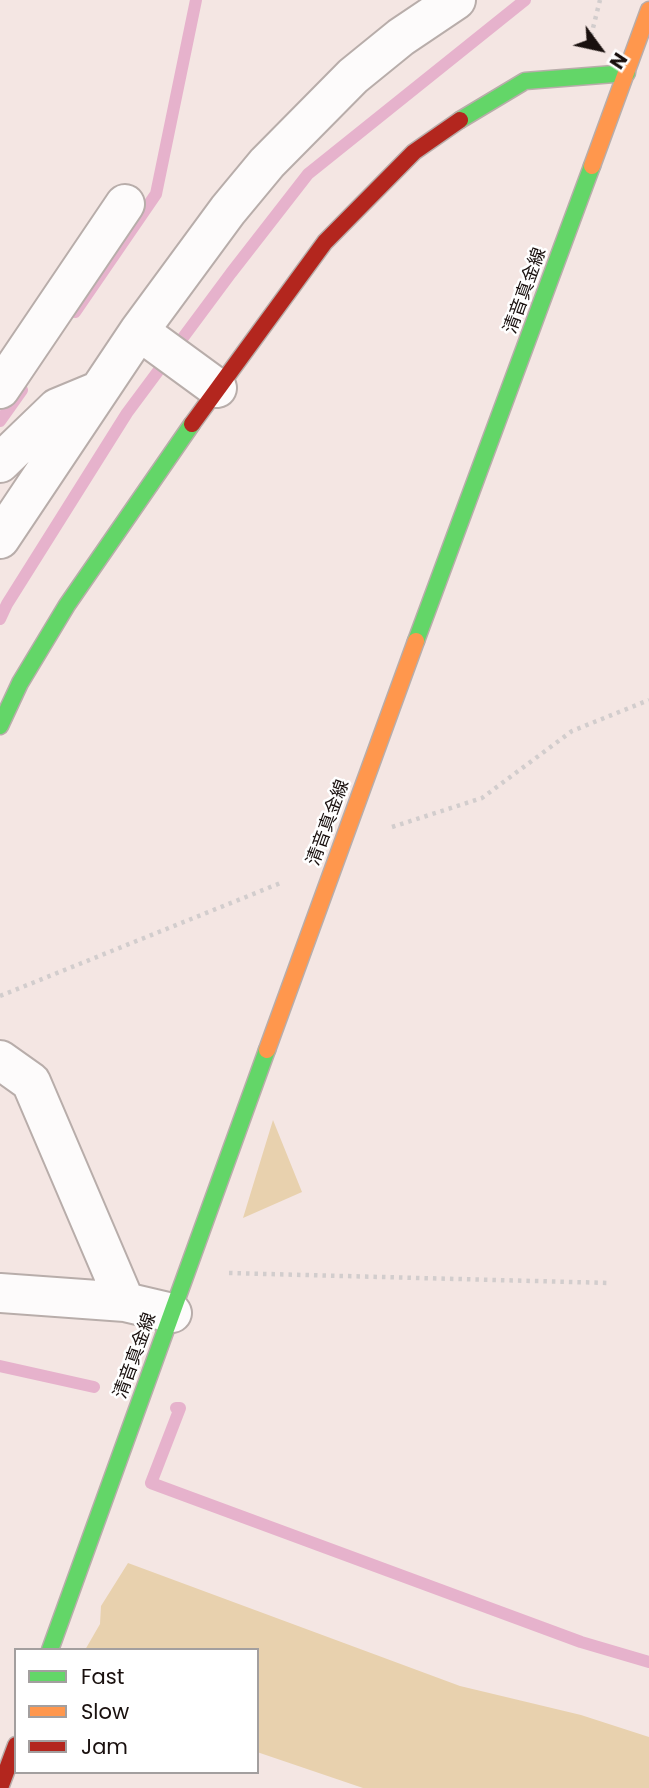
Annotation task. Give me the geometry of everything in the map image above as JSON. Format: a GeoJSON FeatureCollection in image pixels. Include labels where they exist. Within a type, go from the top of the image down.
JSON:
{"type":"FeatureCollection","features":[{"type":"Feature","properties":{"kind":"main road","name":"清音真金線"},"geometry":{"type":"LineString","coordinates":[[51,1648],[335,861],[649,10]]}},
{"type":"Feature","properties":{"kind":"main road"},"geometry":{"type":"LineString","coordinates":[[0,726],[20,683],[66,605],[205,380],[371,193],[414,152],[470,113],[525,81],[627,74]]}},
{"type":"Feature","properties":{"kind":"main road"},"geometry":{"type":"LineString","coordinates":[[0,1788],[14,1750]]}},
{"type":"Feature","properties":{"kind":"street"},"geometry":{"type":"LineString","coordinates":[[0,539],[100,390],[146,336],[228,210],[267,163],[353,76],[401,37],[456,0]]}},
{"type":"Feature","properties":{"kind":"street"},"geometry":{"type":"LineString","coordinates":[[0,389],[125,204]]}},
{"type":"Feature","properties":{"kind":"street"},"geometry":{"type":"LineString","coordinates":[[146,336],[205,380]]}},
{"type":"Feature","properties":{"kind":"street"},"geometry":{"type":"LineString","coordinates":[[0,463],[57,408],[100,390]]}},
{"type":"Feature","properties":{"kind":"street"},"geometry":{"type":"LineString","coordinates":[[0,1060],[30,1082],[125,1302]]}},
{"type":"Feature","properties":{"kind":"street"},"geometry":{"type":"LineString","coordinates":[[0,1293],[125,1302],[173,1313]]}},
{"type":"Feature","properties":{"kind":"path"},"geometry":{"type":"LineString","coordinates":[[342,843],[482,798],[572,731],[649,700]]}},
{"type":"Feature","properties":{"kind":"path"},"geometry":{"type":"LineString","coordinates":[[0,996],[335,861]]}},
{"type":"Feature","properties":{"kind":"path"},"geometry":{"type":"LineString","coordinates":[[190,1264],[226,1272],[610,1283]]}},
{"type":"Feature","properties":{"kind":"shaded area"},"geometry":{"type":"Polygon","coordinates":[[[273,1120],[302,1192],[243,1218],[273,1120]]]}},
{"type":"Feature","properties":{"kind":"shaded area"},"geometry":{"type":"Polygon","coordinates":[[[128,1563],[460,1686],[581,1715],[649,1737],[649,1788],[363,1788],[259,1753],[259,1648],[86,1648],[100,1624],[101,1606],[128,1563]]]}},
{"type":"Feature","properties":{"kind":"waterway"},"geometry":{"type":"LineString","coordinates":[[75,312],[156,194],[196,0]]}},
{"type":"Feature","properties":{"kind":"waterway"},"geometry":{"type":"LineString","coordinates":[[0,619],[127,413],[308,174],[525,0]]}},
{"type":"Feature","properties":{"kind":"waterway"},"geometry":{"type":"LineString","coordinates":[[0,421],[22,390]]}},
{"type":"Feature","properties":{"kind":"waterway"},"geometry":{"type":"LineString","coordinates":[[0,1366],[94,1387]]}},
{"type":"Feature","properties":{"kind":"waterway"},"geometry":{"type":"LineString","coordinates":[[176,1408],[180,1408],[151,1483],[581,1642],[649,1662]]}},
{"type":"Feature","properties":{"kind":"traffic: fast"},"geometry":{"type":"LineString","coordinates":[[460,120],[525,81],[627,73]]}},
{"type":"Feature","properties":{"kind":"traffic: fast"},"geometry":{"type":"LineString","coordinates":[[416,641],[592,166]]}},
{"type":"Feature","properties":{"kind":"traffic: fast"},"geometry":{"type":"LineString","coordinates":[[0,726],[20,683],[67,605],[192,424]]}},
{"type":"Feature","properties":{"kind":"traffic: fast"},"geometry":{"type":"LineString","coordinates":[[51,1648],[267,1050]]}},
{"type":"Feature","properties":{"kind":"traffic: slow"},"geometry":{"type":"LineString","coordinates":[[592,166],[649,10]]}},
{"type":"Feature","properties":{"kind":"traffic: slow"},"geometry":{"type":"LineString","coordinates":[[267,1050],[416,641]]}},
{"type":"Feature","properties":{"kind":"traffic: jam"},"geometry":{"type":"LineString","coordinates":[[192,424],[325,242],[414,152],[460,120]]}},
{"type":"Feature","properties":{"kind":"traffic: jam"},"geometry":{"type":"LineString","coordinates":[[0,1788],[14,1750]]}}]}
